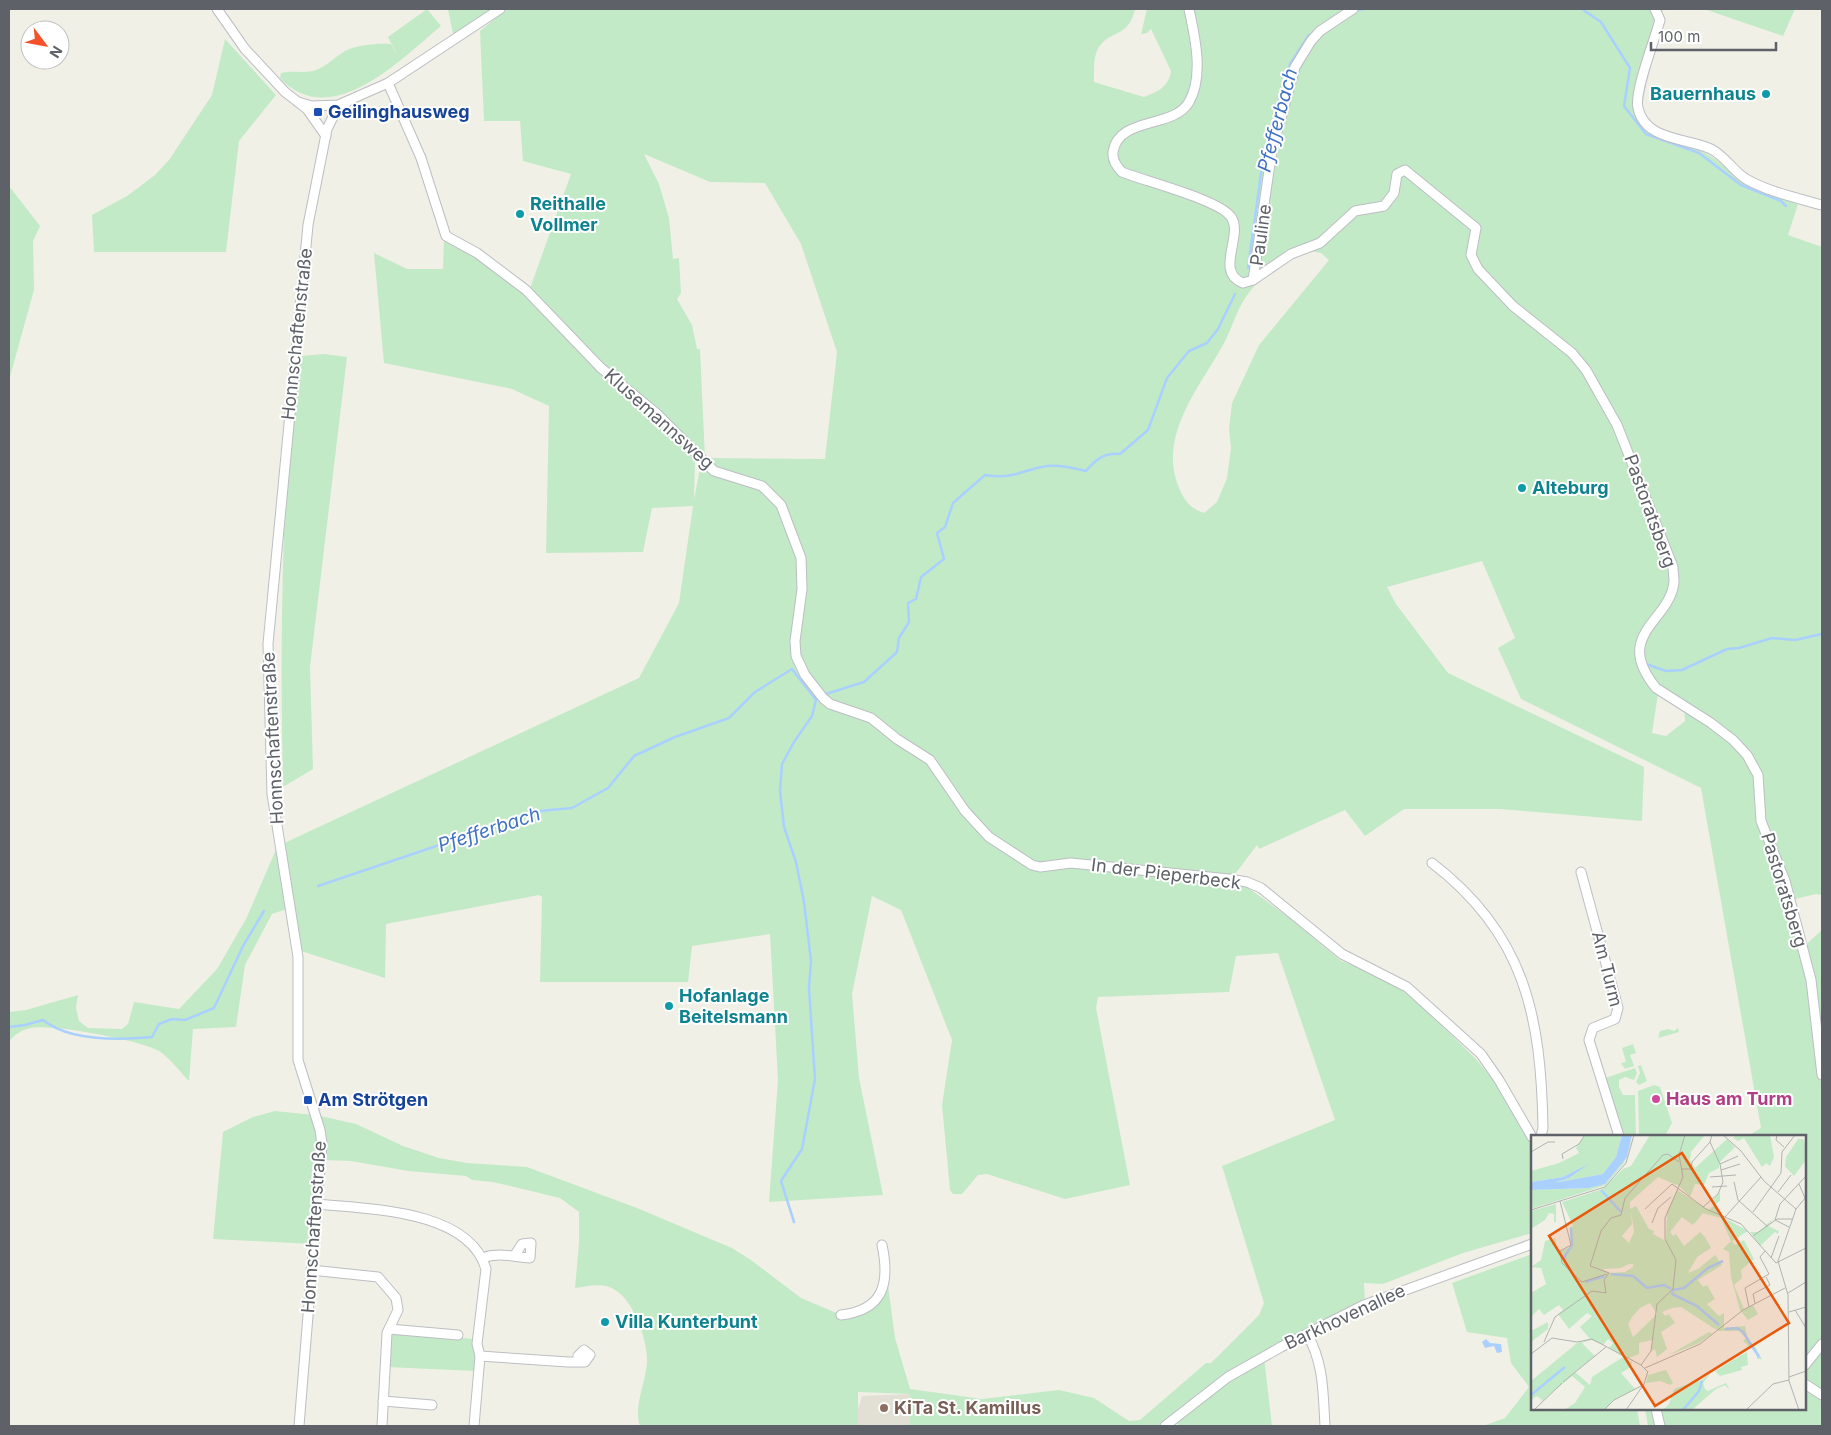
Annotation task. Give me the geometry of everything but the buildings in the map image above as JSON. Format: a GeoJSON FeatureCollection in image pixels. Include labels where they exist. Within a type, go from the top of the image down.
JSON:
{"type":"FeatureCollection","features":[{"type":"Feature","properties":{"kind":"street"},"geometry":{"type":"LineString","coordinates":[[218,9],[224,21],[251,56],[285,92],[315,119],[326,136]]}},
{"type":"Feature","properties":{"kind":"street"},"geometry":{"type":"LineString","coordinates":[[224,21],[225,9]]}},
{"type":"Feature","properties":{"kind":"street"},"geometry":{"type":"LineString","coordinates":[[298,102],[312,106],[330,106],[347,102],[388,83],[500,9]]}},
{"type":"Feature","properties":{"kind":"street"},"geometry":{"type":"LineString","coordinates":[[1189,9],[1198,57],[1190,100],[1178,113],[1132,129],[1121,136],[1114,146],[1114,162],[1122,172],[1226,211],[1234,224],[1231,270],[1241,282],[1253,280]]}},
{"type":"Feature","properties":{"kind":"street","name":"Pauline"},"geometry":{"type":"LineString","coordinates":[[1253,280],[1272,150],[1295,67],[1311,41],[1320,31],[1353,9]]}},
{"type":"Feature","properties":{"kind":"street"},"geometry":{"type":"LineString","coordinates":[[1655,9],[1660,20],[1638,94],[1638,108],[1642,118],[1655,130],[1668,137],[1711,149],[1747,179],[1790,196],[1822,205]]}},
{"type":"Feature","properties":{"kind":"street","name":"Klusemannsweg"},"geometry":{"type":"LineString","coordinates":[[388,83],[420,158],[446,236],[477,253],[526,290],[601,368],[656,413],[714,471],[724,476],[762,486],[781,505],[801,558],[802,589],[795,641],[796,656],[805,676],[830,704],[871,718],[897,739],[925,756]]}},
{"type":"Feature","properties":{"kind":"street","name":"Honnschaftenstraße"},"geometry":{"type":"LineString","coordinates":[[299,1426],[322,1144],[320,1130],[298,1060],[298,957],[272,794],[268,644],[304,253],[326,136],[331,120],[347,102]]}},
{"type":"Feature","properties":{"kind":"street","name":"Pastoratsberg"},"geometry":{"type":"LineString","coordinates":[[1253,280],[1290,254],[1320,243],[1352,213],[1384,206],[1394,193],[1397,174],[1405,170],[1476,228],[1472,255],[1478,269],[1513,306],[1580,362],[1617,425],[1673,567],[1674,584],[1668,599],[1642,636],[1640,658],[1649,680],[1656,688],[1711,723],[1733,740],[1747,755],[1758,775],[1761,820],[1785,881],[1811,980],[1822,1075]]}},
{"type":"Feature","properties":{"kind":"street","name":"In der Pieperbeck"},"geometry":{"type":"LineString","coordinates":[[925,756],[936,767],[976,826],[1007,850],[1032,865],[1040,867],[1070,863],[1229,879],[1246,882],[1261,888],[1342,954],[1407,987],[1481,1054],[1500,1080],[1531,1135]]}},
{"type":"Feature","properties":{"kind":"street"},"geometry":{"type":"LineString","coordinates":[[1432,863],[1454,880],[1474,900],[1510,950],[1521,974],[1536,1030],[1541,1060],[1543,1128],[1541,1135]]}},
{"type":"Feature","properties":{"kind":"street","name":"Am Turm"},"geometry":{"type":"LineString","coordinates":[[1581,872],[1618,1008],[1615,1019],[1593,1028],[1589,1040],[1619,1135]]}},
{"type":"Feature","properties":{"kind":"street"},"geometry":{"type":"LineString","coordinates":[[316,1204],[386,1210],[428,1220],[461,1235],[482,1258],[486,1269],[477,1344],[480,1356],[474,1426]]}},
{"type":"Feature","properties":{"kind":"street","name":"Barkhovenallee"},"geometry":{"type":"LineString","coordinates":[[1165,1426],[1176,1423],[1228,1378],[1307,1334],[1384,1296],[1531,1244]]}},
{"type":"Feature","properties":{"kind":"street"},"geometry":{"type":"LineString","coordinates":[[841,1314],[864,1311],[879,1296],[885,1274],[882,1245]]}},
{"type":"Feature","properties":{"kind":"street"},"geometry":{"type":"LineString","coordinates":[[482,1258],[491,1254],[515,1255]]}},
{"type":"Feature","properties":{"kind":"street"},"geometry":{"type":"LineString","coordinates":[[311,1270],[372,1275],[381,1278],[397,1303],[396,1317],[389,1329],[382,1426]]}},
{"type":"Feature","properties":{"kind":"street"},"geometry":{"type":"LineString","coordinates":[[389,1329],[458,1336]]}},
{"type":"Feature","properties":{"kind":"street"},"geometry":{"type":"LineString","coordinates":[[1307,1334],[1317,1353],[1322,1373],[1325,1426]]}},
{"type":"Feature","properties":{"kind":"street"},"geometry":{"type":"LineString","coordinates":[[1806,1364],[1822,1344]]}},
{"type":"Feature","properties":{"kind":"street"},"geometry":{"type":"LineString","coordinates":[[480,1356],[583,1362]]}},
{"type":"Feature","properties":{"kind":"street"},"geometry":{"type":"LineString","coordinates":[[1806,1385],[1822,1395]]}},
{"type":"Feature","properties":{"kind":"street"},"geometry":{"type":"LineString","coordinates":[[383,1401],[432,1405]]}},
{"type":"Feature","properties":{"kind":"street"},"geometry":{"type":"LineString","coordinates":[[1656,1410],[1660,1426]]}},
{"type":"Feature","properties":{"kind":"shaded area","name":"KiTa St. Kamillus"},"geometry":{"type":"Polygon","coordinates":[[[910,1394],[911,1426],[853,1426],[862,1396],[910,1394]]]}},
{"type":"Feature","properties":{"kind":"green space"},"geometry":{"type":"Polygon","coordinates":[[[427,9],[441,26],[407,55],[365,85],[343,94],[321,98],[300,93],[280,78],[281,73],[316,70],[345,51],[361,46],[391,44],[398,56],[388,37],[427,9]]]}},
{"type":"Feature","properties":{"kind":"green space"},"geometry":{"type":"Polygon","coordinates":[[[448,9],[495,9],[453,34],[448,9]]]}},
{"type":"Feature","properties":{"kind":"green space"},"geometry":{"type":"Polygon","coordinates":[[[507,9],[1135,9],[1128,25],[1104,41],[1099,47],[1095,59],[1094,82],[1144,97],[1158,91],[1165,85],[1171,71],[1151,29],[1147,33],[1141,34],[1147,9],[1663,9],[1633,104],[1638,116],[1645,126],[1662,137],[1705,153],[1745,182],[1798,204],[1788,235],[1822,247],[1822,895],[1816,894],[1787,901],[1801,949],[1822,930],[1822,1426],[1648,1426],[1645,1410],[1806,1410],[1806,1135],[1750,1135],[1761,1128],[1701,788],[1521,699],[1498,648],[1515,638],[1482,561],[1387,587],[1396,604],[1448,673],[1644,767],[1642,821],[1500,809],[1404,809],[1365,836],[1345,810],[1259,849],[1257,845],[1232,878],[1093,863],[1092,870],[1244,885],[1290,918],[1341,961],[1358,967],[1405,990],[1476,1059],[1497,1085],[1531,1143],[1531,1233],[1463,1253],[1383,1284],[1364,1283],[1365,1303],[1264,1357],[1272,1426],[1179,1426],[1175,1420],[1163,1426],[910,1426],[910,1394],[858,1392],[858,1426],[640,1426],[638,1411],[647,1362],[645,1342],[631,1308],[617,1291],[601,1285],[575,1288],[579,1243],[579,1212],[560,1198],[493,1182],[472,1180],[466,1176],[408,1171],[351,1161],[323,1160],[316,1115],[356,1124],[403,1146],[439,1158],[467,1163],[527,1167],[637,1208],[732,1248],[801,1298],[841,1315],[879,1298],[888,1285],[895,1338],[910,1389],[982,1399],[1059,1390],[1094,1398],[1129,1421],[1140,1420],[1206,1363],[1211,1363],[1259,1315],[1264,1303],[1222,1166],[1335,1120],[1278,953],[1236,956],[1229,992],[1098,997],[1096,1008],[1130,1185],[1065,1199],[987,1174],[978,1175],[962,1194],[953,1194],[950,1190],[942,1105],[952,1040],[901,910],[872,896],[852,994],[859,1078],[883,1195],[769,1202],[778,1080],[770,934],[692,946],[688,982],[540,982],[542,897],[539,895],[386,924],[385,978],[298,950],[280,845],[639,678],[679,603],[693,506],[652,508],[643,552],[546,553],[549,406],[512,389],[384,363],[374,253],[407,269],[443,269],[444,238],[528,294],[571,174],[523,161],[520,121],[484,121],[480,31],[507,9]],[[644,154],[659,184],[669,218],[673,259],[679,258],[681,293],[677,299],[692,325],[697,349],[700,349],[705,458],[825,459],[837,352],[801,244],[765,183],[710,182],[644,154]],[[1310,251],[1283,263],[1266,275],[1252,289],[1243,302],[1223,345],[1184,414],[1173,451],[1174,471],[1184,498],[1192,507],[1204,513],[1217,502],[1227,478],[1231,448],[1229,429],[1232,403],[1259,345],[1329,260],[1321,253],[1310,251]],[[704,458],[695,461],[694,500],[701,463],[704,458]],[[1658,694],[1652,733],[1666,736],[1685,721],[1684,704],[1658,694]]]}},
{"type":"Feature","properties":{"kind":"green space"},"geometry":{"type":"Polygon","coordinates":[[[1704,9],[1795,9],[1783,36],[1704,9]]]}},
{"type":"Feature","properties":{"kind":"green space"},"geometry":{"type":"Polygon","coordinates":[[[225,39],[276,95],[239,141],[226,252],[94,252],[92,215],[127,196],[155,175],[169,160],[212,95],[225,39]]]}},
{"type":"Feature","properties":{"kind":"green space"},"geometry":{"type":"Polygon","coordinates":[[[9,186],[40,226],[33,241],[34,290],[9,380],[9,186]]]}},
{"type":"Feature","properties":{"kind":"green space"},"geometry":{"type":"Polygon","coordinates":[[[324,354],[347,357],[310,667],[313,769],[283,787],[282,628],[287,489],[301,356],[324,354]]]}},
{"type":"Feature","properties":{"kind":"green space"},"geometry":{"type":"Polygon","coordinates":[[[278,845],[290,908],[272,914],[245,965],[236,1027],[193,1029],[189,1081],[159,1051],[115,1038],[42,1027],[25,1030],[15,1035],[9,1042],[9,1012],[26,1010],[78,995],[76,1008],[79,1021],[88,1028],[122,1029],[128,1024],[134,1002],[179,1009],[217,969],[246,919],[278,845]]]}},
{"type":"Feature","properties":{"kind":"green space"},"geometry":{"type":"Polygon","coordinates":[[[1678,1028],[1679,1032],[1658,1038],[1660,1031],[1668,1029],[1674,1031],[1678,1028]]]}},
{"type":"Feature","properties":{"kind":"green space"},"geometry":{"type":"Polygon","coordinates":[[[1633,1044],[1636,1053],[1630,1055],[1634,1066],[1625,1069],[1621,1063],[1626,1062],[1622,1048],[1633,1044]]]}},
{"type":"Feature","properties":{"kind":"green space"},"geometry":{"type":"Polygon","coordinates":[[[1641,1065],[1647,1081],[1639,1085],[1636,1082],[1640,1073],[1638,1066],[1641,1065]]]}},
{"type":"Feature","properties":{"kind":"green space"},"geometry":{"type":"Polygon","coordinates":[[[1635,1068],[1637,1073],[1634,1080],[1625,1077],[1619,1080],[1619,1087],[1623,1095],[1635,1095],[1636,1135],[1624,1135],[1605,1078],[1635,1068]]]}},
{"type":"Feature","properties":{"kind":"green space"},"geometry":{"type":"Polygon","coordinates":[[[1654,1085],[1660,1087],[1672,1123],[1666,1135],[1639,1135],[1638,1091],[1654,1085]]]}},
{"type":"Feature","properties":{"kind":"green space"},"geometry":{"type":"Polygon","coordinates":[[[275,1111],[314,1115],[319,1130],[313,1244],[213,1239],[223,1132],[253,1117],[275,1111]]]}},
{"type":"Feature","properties":{"kind":"green space"},"geometry":{"type":"Polygon","coordinates":[[[1531,1254],[1531,1410],[1637,1410],[1640,1426],[1483,1426],[1505,1418],[1529,1387],[1511,1363],[1507,1338],[1467,1332],[1452,1283],[1531,1254]]]}},
{"type":"Feature","properties":{"kind":"green space"},"geometry":{"type":"Polygon","coordinates":[[[389,1331],[474,1339],[476,1371],[387,1367],[389,1331]]]}},
{"type":"Feature","properties":{"kind":"water"},"geometry":{"type":"Polygon","coordinates":[[[1486,1339],[1490,1343],[1501,1344],[1502,1352],[1497,1353],[1494,1346],[1485,1348],[1482,1342],[1486,1339]]]}},
{"type":"Feature","properties":{"kind":"waterway","name":"Pfefferbach"},"geometry":{"type":"LineString","coordinates":[[1358,10],[1364,9]]}},
{"type":"Feature","properties":{"kind":"waterway","name":"Pfefferbach"},"geometry":{"type":"LineString","coordinates":[[1582,9],[1601,22],[1630,68],[1624,106],[1646,134],[1699,153],[1741,185],[1781,201],[1786,206]]}},
{"type":"Feature","properties":{"kind":"waterway","name":"Pfefferbach"},"geometry":{"type":"LineString","coordinates":[[1248,268],[1264,152],[1290,64],[1309,35]]}},
{"type":"Feature","properties":{"kind":"waterway","name":"Pfefferbach"},"geometry":{"type":"LineString","coordinates":[[826,694],[864,682],[897,652],[899,638],[909,622],[908,603],[916,599],[921,577],[944,559],[937,533],[945,527],[953,503],[985,475],[1010,475],[1047,466],[1067,467],[1086,471],[1101,458],[1110,454],[1120,454],[1148,430],[1167,378],[1189,351],[1207,343],[1218,329],[1235,294]]}},
{"type":"Feature","properties":{"kind":"waterway"},"geometry":{"type":"LineString","coordinates":[[1646,664],[1666,671],[1682,670],[1727,649],[1739,648],[1772,638],[1795,640],[1822,634]]}},
{"type":"Feature","properties":{"kind":"waterway","name":"Pfefferbach"},"geometry":{"type":"LineString","coordinates":[[318,886],[540,811],[572,808],[608,788],[634,756],[675,737],[729,718],[755,692],[792,669],[816,700],[812,716],[782,764],[780,791],[784,827],[796,862],[804,902],[811,961],[809,988],[815,1079],[802,1149],[781,1181],[794,1222]]}},
{"type":"Feature","properties":{"kind":"waterway","name":"Pfefferbach"},"geometry":{"type":"LineString","coordinates":[[9,1027],[43,1020],[66,1032],[95,1038],[125,1039],[152,1037],[159,1024],[172,1019],[185,1020],[214,1008],[243,946],[264,911]]}},
{"type":"Feature","properties":{"kind":"place","name":"Bauernhaus"},"geometry":{"type":"Point","coordinates":[1766,94]}},
{"type":"Feature","properties":{"kind":"place","name":"Geilinghausweg"},"geometry":{"type":"Point","coordinates":[318,112]}},
{"type":"Feature","properties":{"kind":"place","name":"Reithalle Vollmer"},"geometry":{"type":"Point","coordinates":[520,214]}},
{"type":"Feature","properties":{"kind":"place","name":"Alteburg"},"geometry":{"type":"Point","coordinates":[1522,488]}},
{"type":"Feature","properties":{"kind":"place","name":"Hofanlage Beitelsmann"},"geometry":{"type":"Point","coordinates":[669,1006]}},
{"type":"Feature","properties":{"kind":"place","name":"Haus am Turm"},"geometry":{"type":"Point","coordinates":[1656,1099]}},
{"type":"Feature","properties":{"kind":"place","name":"Am Strötgen"},"geometry":{"type":"Point","coordinates":[308,1100]}},
{"type":"Feature","properties":{"kind":"place","name":"Villa Kunterbunt"},"geometry":{"type":"Point","coordinates":[605,1322]}},
{"type":"Feature","properties":{"kind":"place","name":"KiTa St. Kamillus"},"geometry":{"type":"Point","coordinates":[884,1408]}}]}
